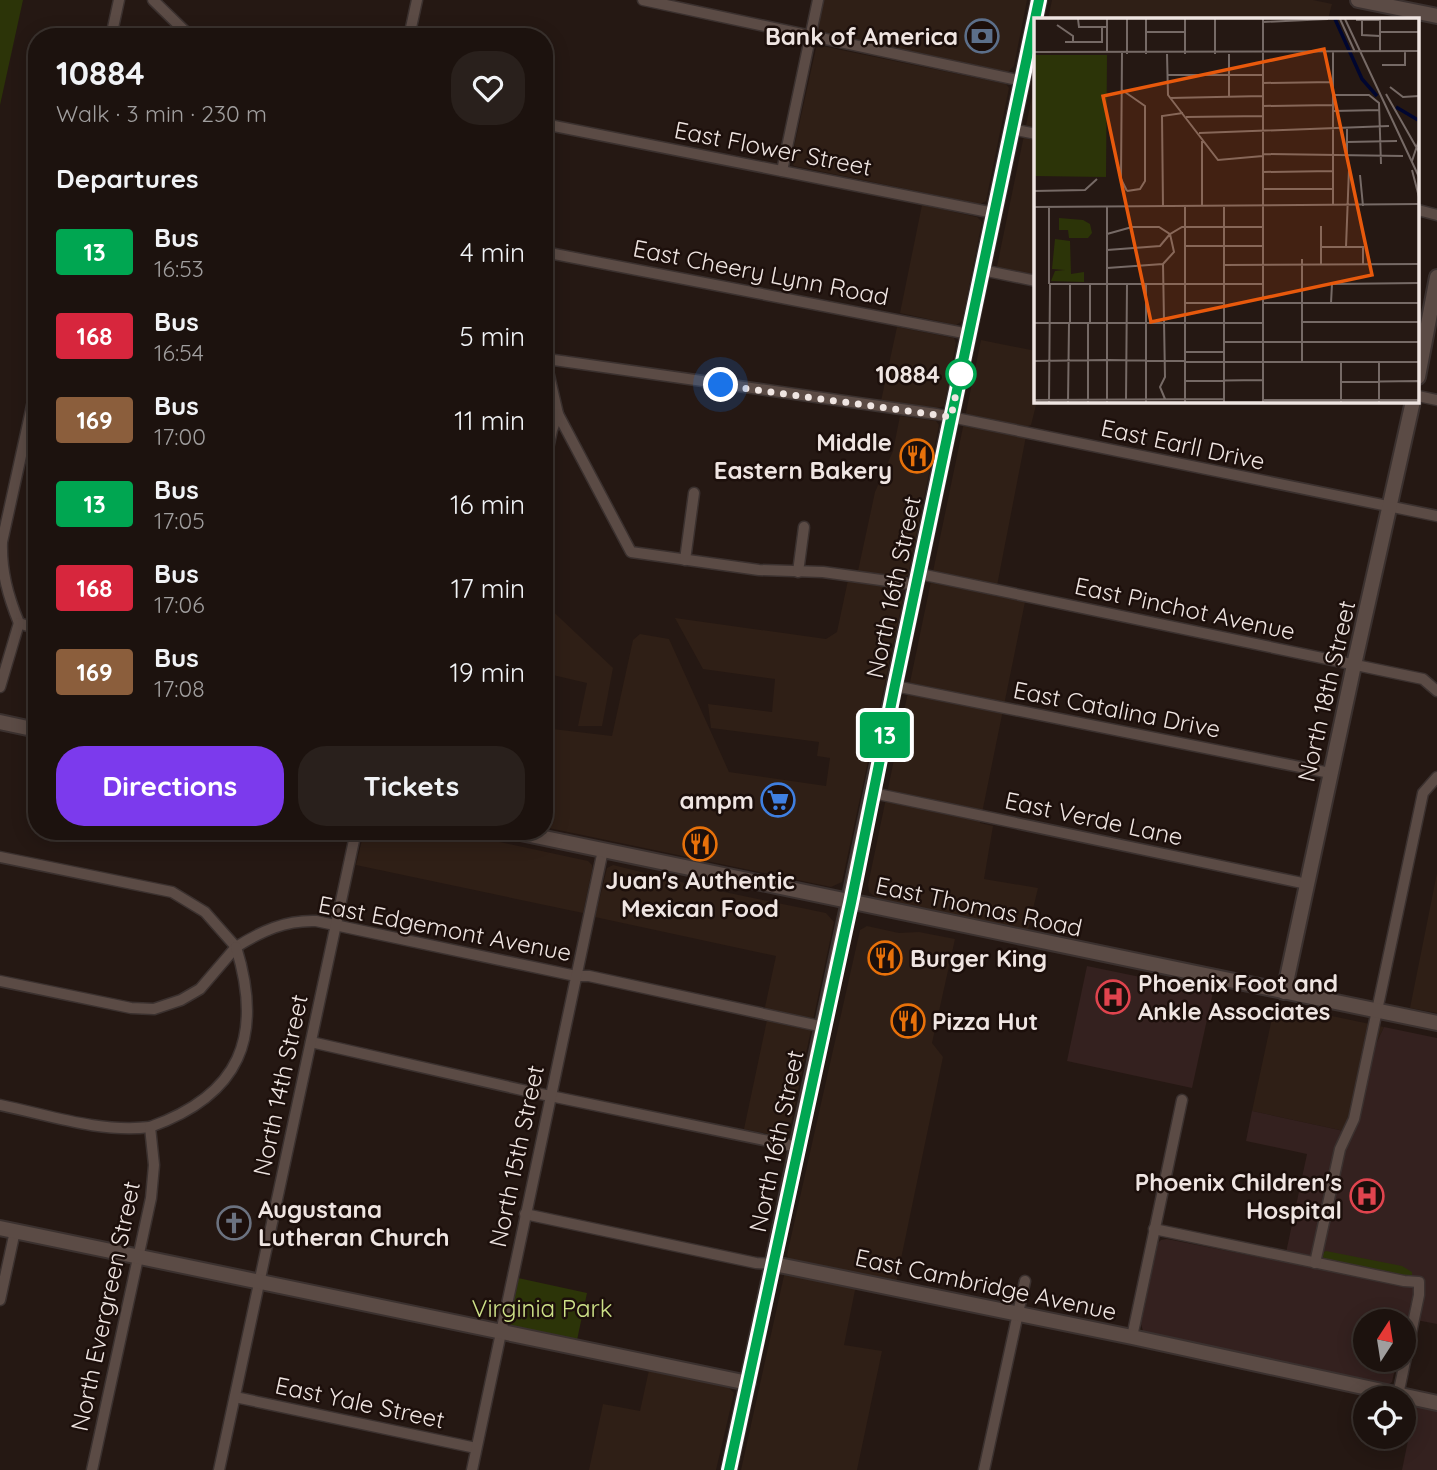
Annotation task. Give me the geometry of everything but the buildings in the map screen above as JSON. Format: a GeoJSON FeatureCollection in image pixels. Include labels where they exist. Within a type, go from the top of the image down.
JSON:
{"type":"FeatureCollection","features":[{"type":"Feature","properties":{"kind":"main road","name":"North 16th Street"},"geometry":{"type":"LineString","coordinates":[[1035,18],[1039,0]]}},
{"type":"Feature","properties":{"kind":"main road"},"geometry":{"type":"LineString","coordinates":[[1358,0],[1437,16]]}},
{"type":"Feature","properties":{"kind":"main road","name":"North 16th Street"},"geometry":{"type":"LineString","coordinates":[[729,1470],[851,903],[1034,24]]}},
{"type":"Feature","properties":{"kind":"main road"},"geometry":{"type":"LineString","coordinates":[[1420,356],[1435,298],[1437,277]]}},
{"type":"Feature","properties":{"kind":"main road","name":"North 18th Street"},"geometry":{"type":"LineString","coordinates":[[1284,992],[1413,402]]}},
{"type":"Feature","properties":{"kind":"main road"},"geometry":{"type":"LineString","coordinates":[[0,722],[28,728]]}},
{"type":"Feature","properties":{"kind":"main road","name":"East Thomas Road"},"geometry":{"type":"LineString","coordinates":[[553,840],[1437,1023]]}},
{"type":"Feature","properties":{"kind":"main road"},"geometry":{"type":"LineString","coordinates":[[0,1228],[748,1383]]}},
{"type":"Feature","properties":{"kind":"main road","name":"East Cambridge Avenue"},"geometry":{"type":"LineString","coordinates":[[774,1264],[1357,1386]]}},
{"type":"Feature","properties":{"kind":"main road","name":"East Cambridge Avenue"},"geometry":{"type":"LineString","coordinates":[[1416,1399],[1437,1403]]}},
{"type":"Feature","properties":{"kind":"street"},"geometry":{"type":"LineString","coordinates":[[113,28],[119,0]]}},
{"type":"Feature","properties":{"kind":"street"},"geometry":{"type":"LineString","coordinates":[[153,0],[182,28]]}},
{"type":"Feature","properties":{"kind":"street"},"geometry":{"type":"LineString","coordinates":[[411,28],[417,0]]}},
{"type":"Feature","properties":{"kind":"street"},"geometry":{"type":"LineString","coordinates":[[643,0],[1022,80]]}},
{"type":"Feature","properties":{"kind":"street"},"geometry":{"type":"LineString","coordinates":[[782,171],[818,0]]}},
{"type":"Feature","properties":{"kind":"street","name":"East Flower Street"},"geometry":{"type":"LineString","coordinates":[[553,126],[994,214]]}},
{"type":"Feature","properties":{"kind":"street"},"geometry":{"type":"LineString","coordinates":[[1012,129],[1034,134]]}},
{"type":"Feature","properties":{"kind":"street","name":"East Cheery Lynn Road"},"geometry":{"type":"LineString","coordinates":[[553,254],[969,334]]}},
{"type":"Feature","properties":{"kind":"street"},"geometry":{"type":"LineString","coordinates":[[982,270],[1034,281]]}},
{"type":"Feature","properties":{"kind":"street","name":"East Earll Drive"},"geometry":{"type":"LineString","coordinates":[[553,357],[951,417],[1437,516]]}},
{"type":"Feature","properties":{"kind":"street"},"geometry":{"type":"LineString","coordinates":[[553,392],[558,414],[553,427]]}},
{"type":"Feature","properties":{"kind":"street","name":"East Pinchot Avenue"},"geometry":{"type":"LineString","coordinates":[[558,414],[631,552],[758,570],[918,580],[1354,664],[1423,679],[1437,691]]}},
{"type":"Feature","properties":{"kind":"street"},"geometry":{"type":"LineString","coordinates":[[0,687],[19,623],[6,585],[2,542],[28,424]]}},
{"type":"Feature","properties":{"kind":"street"},"geometry":{"type":"LineString","coordinates":[[685,560],[694,493]]}},
{"type":"Feature","properties":{"kind":"street"},"geometry":{"type":"LineString","coordinates":[[798,572],[804,527]]}},
{"type":"Feature","properties":{"kind":"street"},"geometry":{"type":"LineString","coordinates":[[19,623],[28,626]]}},
{"type":"Feature","properties":{"kind":"street","name":"East Catalina Drive"},"geometry":{"type":"LineString","coordinates":[[895,685],[1330,773]]}},
{"type":"Feature","properties":{"kind":"street"},"geometry":{"type":"LineString","coordinates":[[1315,1263],[1340,1149],[1354,1119],[1423,793],[1437,777]]}},
{"type":"Feature","properties":{"kind":"street","name":"East Verde Lane"},"geometry":{"type":"LineString","coordinates":[[873,793],[1307,884]]}},
{"type":"Feature","properties":{"kind":"street","name":"North 14th Street"},"geometry":{"type":"LineString","coordinates":[[219,1470],[354,840]]}},
{"type":"Feature","properties":{"kind":"street","name":"North 15th Street"},"geometry":{"type":"LineString","coordinates":[[471,1470],[603,850]]}},
{"type":"Feature","properties":{"kind":"street"},"geometry":{"type":"LineString","coordinates":[[0,857],[172,892],[205,912],[236,947],[247,985],[249,1014],[246,1038],[234,1065],[197,1106],[173,1119],[134,1129],[96,1126],[0,1105]]}},
{"type":"Feature","properties":{"kind":"street","name":"East Edgemont Avenue"},"geometry":{"type":"LineString","coordinates":[[0,981],[131,1008],[154,1009],[181,1000],[200,989],[236,947],[259,932],[296,920],[336,925],[576,976],[589,976],[824,1027]]}},
{"type":"Feature","properties":{"kind":"street"},"geometry":{"type":"LineString","coordinates":[[311,1042],[797,1147]]}},
{"type":"Feature","properties":{"kind":"street"},"geometry":{"type":"LineString","coordinates":[[1132,1337],[1182,1100]]}},
{"type":"Feature","properties":{"kind":"street","name":"North Evergreen Street"},"geometry":{"type":"LineString","coordinates":[[92,1470],[153,1182],[150,1127]]}},
{"type":"Feature","properties":{"kind":"street","name":"East Cambridge Avenue"},"geometry":{"type":"LineString","coordinates":[[526,1214],[756,1263],[774,1264]]}},
{"type":"Feature","properties":{"kind":"street"},"geometry":{"type":"LineString","coordinates":[[1154,1229],[1419,1282],[1419,1295],[1400,1386]]}},
{"type":"Feature","properties":{"kind":"street"},"geometry":{"type":"LineString","coordinates":[[0,1300],[15,1231]]}},
{"type":"Feature","properties":{"kind":"street"},"geometry":{"type":"LineString","coordinates":[[984,1470],[1025,1282]]}},
{"type":"Feature","properties":{"kind":"street","name":"East Yale Street"},"geometry":{"type":"LineString","coordinates":[[235,1397],[476,1448]]}},
{"type":"Feature","properties":{"kind":"shaded area"},"geometry":{"type":"Polygon","coordinates":[[[824,0],[1027,0],[1014,66],[1008,72],[820,32],[818,27],[824,0]]]}},
{"type":"Feature","properties":{"kind":"shaded area"},"geometry":{"type":"Polygon","coordinates":[[[1052,0],[1313,0],[1332,4],[1328,18],[1048,18],[1052,0]]]}},
{"type":"Feature","properties":{"kind":"shaded area"},"geometry":{"type":"Polygon","coordinates":[[[822,46],[1006,84],[1009,88],[986,201],[980,204],[794,166],[791,161],[816,48],[822,46]]]}},
{"type":"Feature","properties":{"kind":"shaded area"},"geometry":{"type":"Polygon","coordinates":[[[1034,87],[1034,280],[996,271],[1034,87]]]}},
{"type":"Feature","properties":{"kind":"shaded area"},"geometry":{"type":"Polygon","coordinates":[[[922,205],[977,217],[982,222],[962,321],[956,325],[900,313],[922,205]]]}},
{"type":"Feature","properties":{"kind":"shaded area"},"geometry":{"type":"Polygon","coordinates":[[[897,327],[954,338],[956,343],[944,406],[938,408],[881,401],[897,327]]]}},
{"type":"Feature","properties":{"kind":"shaded area"},"geometry":{"type":"Polygon","coordinates":[[[981,340],[1034,351],[1034,402],[1037,402],[1031,425],[1028,426],[995,596],[1025,602],[980,823],[993,826],[984,879],[1038,888],[1028,930],[877,898],[869,892],[868,885],[981,340]]]}},
{"type":"Feature","properties":{"kind":"shaded area"},"geometry":{"type":"Polygon","coordinates":[[[900,416],[936,421],[939,425],[908,575],[904,577],[858,571],[875,492],[893,451],[900,416]]]}},
{"type":"Feature","properties":{"kind":"shaded area"},"geometry":{"type":"Polygon","coordinates":[[[848,580],[900,588],[904,594],[842,882],[831,887],[553,829],[553,729],[612,736],[633,640],[640,634],[669,639],[729,772],[826,786],[830,758],[817,756],[819,742],[711,728],[708,704],[772,712],[775,679],[703,669],[675,618],[826,639],[837,632],[848,580]]]}},
{"type":"Feature","properties":{"kind":"shaded area"},"geometry":{"type":"Polygon","coordinates":[[[553,611],[613,668],[602,726],[578,726],[587,683],[553,675],[553,611]]]}},
{"type":"Feature","properties":{"kind":"shaded area"},"geometry":{"type":"Polygon","coordinates":[[[362,840],[491,840],[588,861],[592,870],[583,913],[356,865],[362,840]]]}},
{"type":"Feature","properties":{"kind":"shaded area"},"geometry":{"type":"Polygon","coordinates":[[[613,865],[705,888],[826,913],[834,922],[788,1138],[744,1129],[767,1020],[765,1007],[776,956],[595,917],[607,868],[613,865]]]}},
{"type":"Feature","properties":{"kind":"shaded area"},"geometry":{"type":"Polygon","coordinates":[[[1437,873],[1437,1013],[1410,1008],[1437,873]]]}},
{"type":"Feature","properties":{"kind":"shaded area"},"geometry":{"type":"Polygon","coordinates":[[[867,926],[899,933],[919,932],[955,939],[932,1043],[943,1057],[896,1283],[789,1260],[787,1255],[860,930],[867,926]]]}},
{"type":"Feature","properties":{"kind":"shaded area"},"geometry":{"type":"Polygon","coordinates":[[[1087,966],[1213,992],[1192,1088],[1067,1061],[1087,966]]]}},
{"type":"Feature","properties":{"kind":"shaded area"},"geometry":{"type":"Polygon","coordinates":[[[1275,1004],[1384,1027],[1376,1044],[1353,1133],[1252,1111],[1275,1004]]]}},
{"type":"Feature","properties":{"kind":"shaded area","name":"Phoenix Children's Hospital"},"geometry":{"type":"Polygon","coordinates":[[[1384,1027],[1437,1038],[1437,1324],[1416,1320],[1416,1309],[1353,1309],[1353,1372],[1394,1372],[1392,1382],[1386,1386],[1143,1331],[1141,1324],[1158,1243],[1161,1240],[1284,1262],[1307,1154],[1246,1141],[1252,1111],[1353,1133],[1376,1044],[1384,1027]]]}},
{"type":"Feature","properties":{"kind":"shaded area"},"geometry":{"type":"Polygon","coordinates":[[[785,1271],[856,1285],[844,1345],[882,1351],[857,1470],[741,1470],[785,1271]]]}},
{"type":"Feature","properties":{"kind":"shaded area"},"geometry":{"type":"Polygon","coordinates":[[[649,1370],[729,1388],[734,1393],[716,1470],[589,1470],[603,1404],[640,1411],[649,1370]]]}},
{"type":"Feature","properties":{"kind":"shaded area"},"geometry":{"type":"Polygon","coordinates":[[[1416,1406],[1437,1410],[1437,1470],[1402,1470],[1406,1449],[1416,1449],[1416,1406]]]}},
{"type":"Feature","properties":{"kind":"green space"},"geometry":{"type":"Polygon","coordinates":[[[0,0],[23,0],[0,105],[0,0]]]}},
{"type":"Feature","properties":{"kind":"green space"},"geometry":{"type":"Polygon","coordinates":[[[1326,1251],[1402,1266],[1412,1272],[1412,1275],[1407,1277],[1325,1260],[1321,1254],[1326,1251]]]}},
{"type":"Feature","properties":{"kind":"green space","name":"Virginia Park"},"geometry":{"type":"Polygon","coordinates":[[[518,1278],[587,1293],[577,1340],[511,1326],[509,1321],[518,1278]]]}},
{"type":"Feature","properties":{"kind":"bus line","name":"13"},"geometry":{"type":"LineString","coordinates":[[1035,18],[1039,0]]}},
{"type":"Feature","properties":{"kind":"bus line","name":"13"},"geometry":{"type":"LineString","coordinates":[[729,1470],[851,903],[1034,24]]}},
{"type":"Feature","properties":{"kind":"place","name":"Bank of America"},"geometry":{"type":"Point","coordinates":[982,36]}},
{"type":"Feature","properties":{"kind":"place","name":"10884"},"geometry":{"type":"Point","coordinates":[961,374]}},
{"type":"Feature","properties":{"kind":"place","name":"Middle Eastern Bakery"},"geometry":{"type":"Point","coordinates":[917,456]}},
{"type":"Feature","properties":{"kind":"place","name":"ampm"},"geometry":{"type":"Point","coordinates":[778,800]}},
{"type":"Feature","properties":{"kind":"place","name":"Juan's Authentic Mexican Food"},"geometry":{"type":"Point","coordinates":[700,844]}},
{"type":"Feature","properties":{"kind":"place","name":"Burger King"},"geometry":{"type":"Point","coordinates":[885,958]}},
{"type":"Feature","properties":{"kind":"place","name":"Phoenix Foot and Ankle Associates"},"geometry":{"type":"Point","coordinates":[1113,997]}},
{"type":"Feature","properties":{"kind":"place","name":"Pizza Hut"},"geometry":{"type":"Point","coordinates":[908,1021]}},
{"type":"Feature","properties":{"kind":"place","name":"Phoenix Children's Hospital"},"geometry":{"type":"Point","coordinates":[1367,1196]}},
{"type":"Feature","properties":{"kind":"place","name":"Augustana Lutheran Church"},"geometry":{"type":"Point","coordinates":[234,1223]}},
{"type":"Feature","properties":{"kind":"route"},"geometry":{"type":"LineString","coordinates":[[721,385],[951,417],[961,370],[961,374]]}}]}
